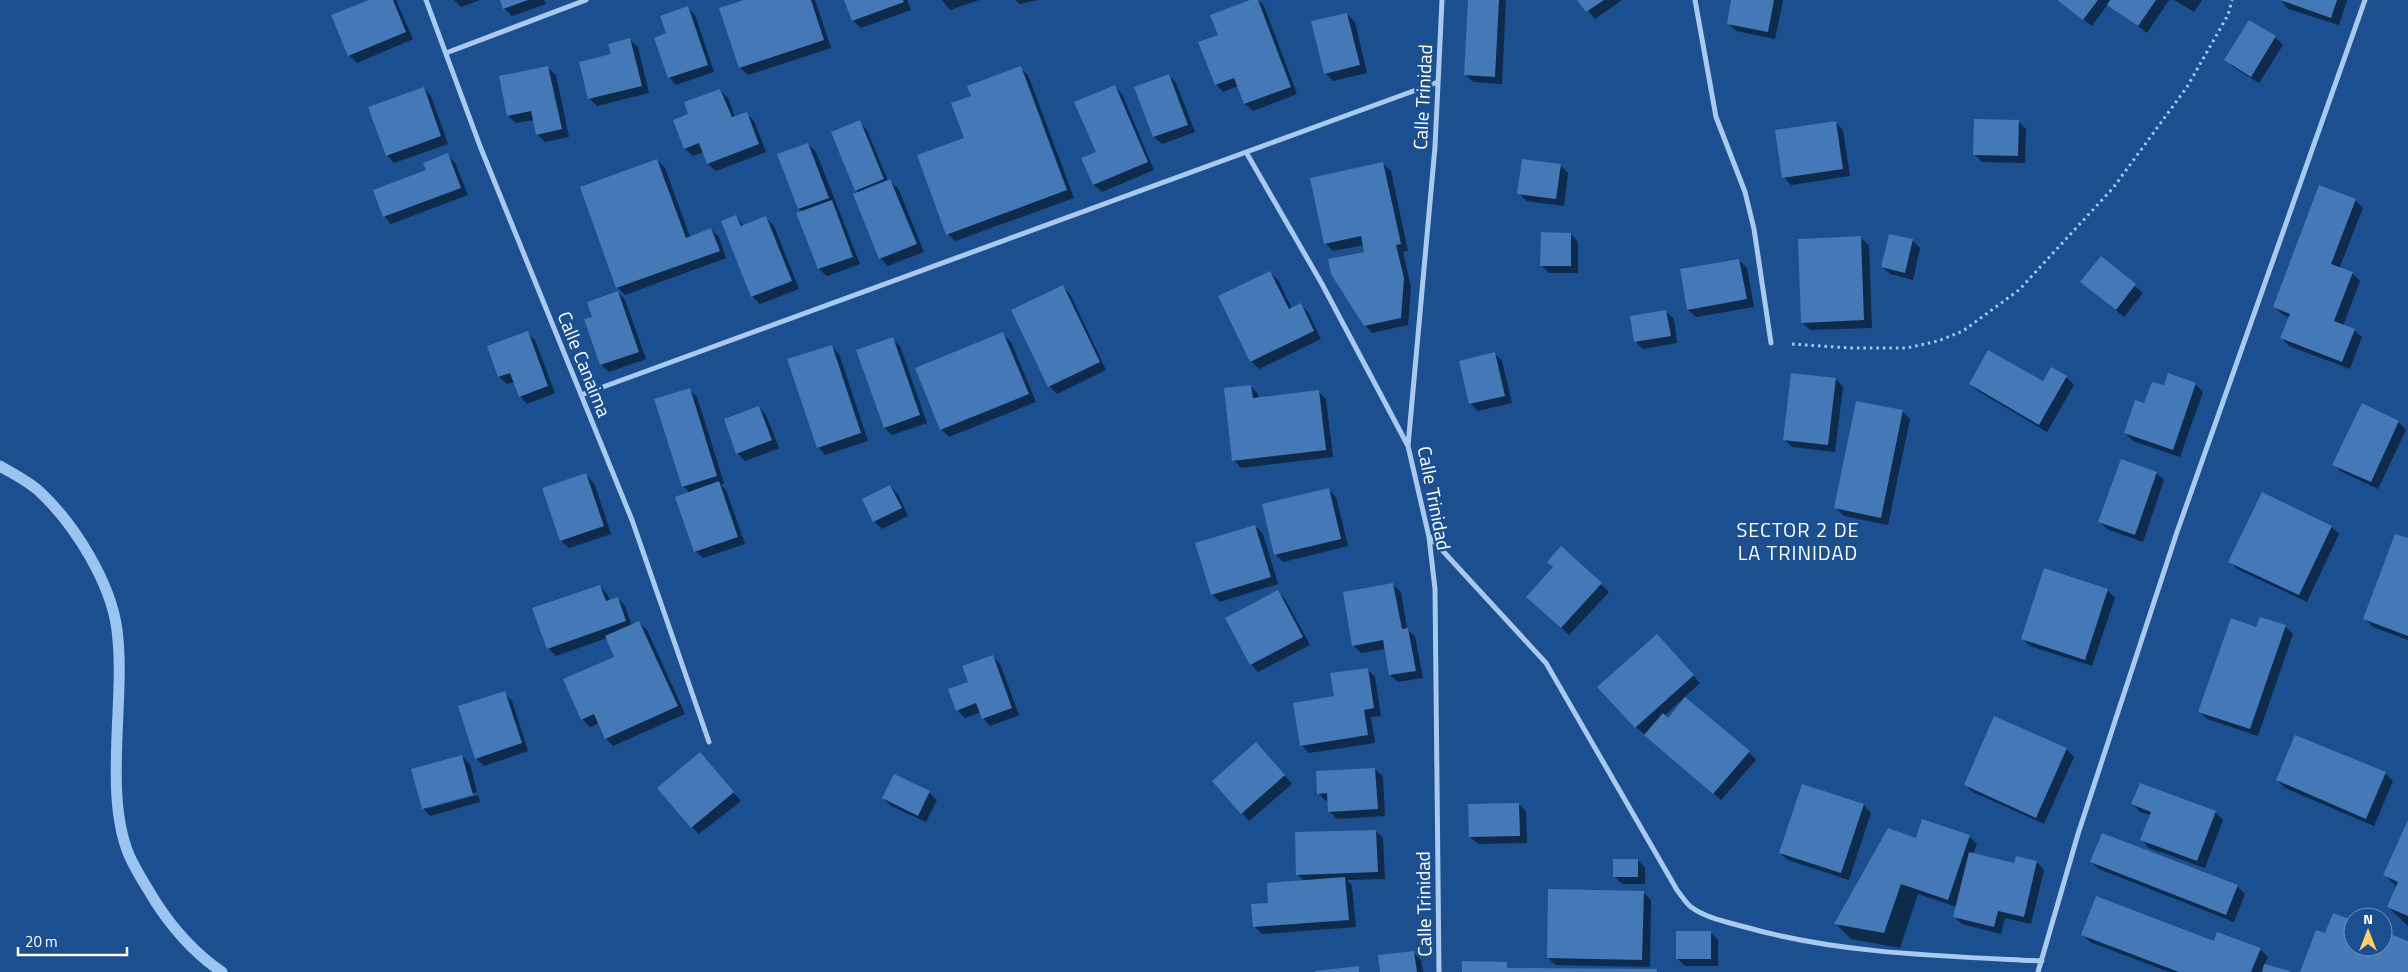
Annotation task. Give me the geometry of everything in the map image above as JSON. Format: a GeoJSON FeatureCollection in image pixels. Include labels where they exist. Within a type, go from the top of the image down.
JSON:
{"type":"FeatureCollection","features":[{"type":"Feature","properties":{"kind":"street","name":"Calle Canaima"},"geometry":{"type":"LineString","coordinates":[[426,0],[480,146],[632,520],[710,742]]}},
{"type":"Feature","properties":{"kind":"street"},"geometry":{"type":"LineString","coordinates":[[446,53],[586,0]]}},
{"type":"Feature","properties":{"kind":"street","name":"Calle Trinidad"},"geometry":{"type":"LineString","coordinates":[[1439,972],[1436,633],[1429,537],[1408,446],[1435,148],[1442,0]]}},
{"type":"Feature","properties":{"kind":"street"},"geometry":{"type":"LineString","coordinates":[[1695,0],[1716,117],[1745,192],[1754,229],[1771,343]]}},
{"type":"Feature","properties":{"kind":"street"},"geometry":{"type":"LineString","coordinates":[[2038,972],[2078,834],[2177,532],[2365,0]]}},
{"type":"Feature","properties":{"kind":"street"},"geometry":{"type":"LineString","coordinates":[[581,395],[1438,82]]}},
{"type":"Feature","properties":{"kind":"street"},"geometry":{"type":"LineString","coordinates":[[1246,152],[1322,284],[1408,446]]}},
{"type":"Feature","properties":{"kind":"street"},"geometry":{"type":"LineString","coordinates":[[1429,537],[1546,663],[1677,890],[1691,907],[1718,920],[1768,933],[1855,948],[2042,961]]}},
{"type":"Feature","properties":{"kind":"path"},"geometry":{"type":"LineString","coordinates":[[1771,343],[1850,348],[1908,348],[1938,341],[1963,331],[2019,290],[2113,188],[2187,87],[2228,15],[2232,0]]}},
{"type":"Feature","properties":{"kind":"building"},"geometry":{"type":"Polygon","coordinates":[[[369,0],[393,0],[406,32],[348,56],[331,15],[369,0]]]}},
{"type":"Feature","properties":{"kind":"building"},"geometry":{"type":"Polygon","coordinates":[[[500,0],[528,0],[503,9],[500,0]]]}},
{"type":"Feature","properties":{"kind":"building"},"geometry":{"type":"Polygon","coordinates":[[[744,0],[811,0],[824,40],[739,68],[719,8],[744,0]]]}},
{"type":"Feature","properties":{"kind":"building"},"geometry":{"type":"Polygon","coordinates":[[[844,0],[903,0],[904,2],[852,21],[844,0]]]}},
{"type":"Feature","properties":{"kind":"building"},"geometry":{"type":"Polygon","coordinates":[[[1250,0],[1258,0],[1291,87],[1244,104],[1234,78],[1215,85],[1198,42],[1218,35],[1210,15],[1250,0]]]}},
{"type":"Feature","properties":{"kind":"building"},"geometry":{"type":"Polygon","coordinates":[[[1468,0],[1499,0],[1495,77],[1464,75],[1468,0]]]}},
{"type":"Feature","properties":{"kind":"building"},"geometry":{"type":"Polygon","coordinates":[[[1577,0],[1604,0],[1586,12],[1577,0]]]}},
{"type":"Feature","properties":{"kind":"building"},"geometry":{"type":"Polygon","coordinates":[[[1731,0],[1774,0],[1768,32],[1727,24],[1731,0]]]}},
{"type":"Feature","properties":{"kind":"building"},"geometry":{"type":"Polygon","coordinates":[[[2057,0],[2098,0],[2083,20],[2057,0]]]}},
{"type":"Feature","properties":{"kind":"building"},"geometry":{"type":"Polygon","coordinates":[[[2110,0],[2156,0],[2138,26],[2107,5],[2110,0]]]}},
{"type":"Feature","properties":{"kind":"building"},"geometry":{"type":"Polygon","coordinates":[[[2280,0],[2337,0],[2331,18],[2280,0]]]}},
{"type":"Feature","properties":{"kind":"building"},"geometry":{"type":"Polygon","coordinates":[[[688,6],[708,65],[668,78],[654,38],[666,33],[660,16],[688,6]]]}},
{"type":"Feature","properties":{"kind":"building"},"geometry":{"type":"Polygon","coordinates":[[[1347,13],[1360,65],[1324,74],[1311,21],[1347,13]]]}},
{"type":"Feature","properties":{"kind":"building"},"geometry":{"type":"Polygon","coordinates":[[[2249,20],[2276,36],[2251,77],[2224,60],[2249,20]]]}},
{"type":"Feature","properties":{"kind":"building"},"geometry":{"type":"Polygon","coordinates":[[[630,38],[642,86],[588,99],[579,62],[611,54],[608,44],[630,38]]]}},
{"type":"Feature","properties":{"kind":"building"},"geometry":{"type":"Polygon","coordinates":[[[548,66],[562,129],[536,135],[531,111],[507,116],[499,76],[548,66]]]}},
{"type":"Feature","properties":{"kind":"building"},"geometry":{"type":"Polygon","coordinates":[[[1021,66],[1067,190],[946,235],[917,155],[964,138],[951,103],[971,96],[967,86],[1021,66]]]}},
{"type":"Feature","properties":{"kind":"building"},"geometry":{"type":"Polygon","coordinates":[[[1169,74],[1188,125],[1153,137],[1134,87],[1169,74]]]}},
{"type":"Feature","properties":{"kind":"building"},"geometry":{"type":"Polygon","coordinates":[[[1115,85],[1148,162],[1093,185],[1081,158],[1096,152],[1074,102],[1115,85]]]}},
{"type":"Feature","properties":{"kind":"building"},"geometry":{"type":"Polygon","coordinates":[[[424,87],[441,136],[386,156],[368,107],[424,87]]]}},
{"type":"Feature","properties":{"kind":"building"},"geometry":{"type":"Polygon","coordinates":[[[720,89],[732,117],[747,112],[759,144],[707,164],[699,143],[684,149],[673,120],[688,114],[684,102],[720,89]]]}},
{"type":"Feature","properties":{"kind":"building"},"geometry":{"type":"Polygon","coordinates":[[[1974,119],[2019,120],[2018,156],[1973,155],[1974,119]]]}},
{"type":"Feature","properties":{"kind":"building"},"geometry":{"type":"Polygon","coordinates":[[[860,120],[884,179],[855,191],[831,132],[860,120]]]}},
{"type":"Feature","properties":{"kind":"building"},"geometry":{"type":"Polygon","coordinates":[[[1836,121],[1843,169],[1782,178],[1775,130],[1836,121]]]}},
{"type":"Feature","properties":{"kind":"building"},"geometry":{"type":"Polygon","coordinates":[[[808,143],[829,198],[798,209],[777,154],[808,143]]]}},
{"type":"Feature","properties":{"kind":"building"},"geometry":{"type":"Polygon","coordinates":[[[448,153],[461,188],[383,217],[373,190],[426,170],[423,163],[448,153]]]}},
{"type":"Feature","properties":{"kind":"building"},"geometry":{"type":"Polygon","coordinates":[[[657,159],[686,238],[711,228],[720,251],[616,288],[580,187],[657,159]]]}},
{"type":"Feature","properties":{"kind":"building"},"geometry":{"type":"Polygon","coordinates":[[[1522,159],[1561,164],[1556,199],[1517,194],[1522,159]]]}},
{"type":"Feature","properties":{"kind":"building"},"geometry":{"type":"Polygon","coordinates":[[[1383,162],[1401,244],[1396,245],[1404,278],[1401,318],[1364,326],[1331,274],[1328,259],[1364,252],[1361,236],[1324,244],[1310,178],[1383,162]]]}},
{"type":"Feature","properties":{"kind":"building"},"geometry":{"type":"Polygon","coordinates":[[[890,179],[917,244],[879,259],[853,194],[890,179]]]}},
{"type":"Feature","properties":{"kind":"building"},"geometry":{"type":"Polygon","coordinates":[[[2319,185],[2356,199],[2331,264],[2353,272],[2334,321],[2355,329],[2342,362],[2280,338],[2290,314],[2273,307],[2319,185]]]}},
{"type":"Feature","properties":{"kind":"building"},"geometry":{"type":"Polygon","coordinates":[[[832,200],[853,257],[818,269],[796,213],[832,200]]]}},
{"type":"Feature","properties":{"kind":"building"},"geometry":{"type":"Polygon","coordinates":[[[736,215],[741,226],[766,216],[792,281],[751,297],[721,221],[736,215]]]}},
{"type":"Feature","properties":{"kind":"building"},"geometry":{"type":"Polygon","coordinates":[[[1541,232],[1571,233],[1571,266],[1540,266],[1541,232]]]}},
{"type":"Feature","properties":{"kind":"building"},"geometry":{"type":"Polygon","coordinates":[[[1889,234],[1913,239],[1905,273],[1881,267],[1889,234]]]}},
{"type":"Feature","properties":{"kind":"building"},"geometry":{"type":"Polygon","coordinates":[[[1861,236],[1864,320],[1801,323],[1798,239],[1861,236]]]}},
{"type":"Feature","properties":{"kind":"building"},"geometry":{"type":"Polygon","coordinates":[[[2101,256],[2136,284],[2116,310],[2080,282],[2101,256]]]}},
{"type":"Feature","properties":{"kind":"building"},"geometry":{"type":"Polygon","coordinates":[[[1739,259],[1747,299],[1687,310],[1680,269],[1739,259]]]}},
{"type":"Feature","properties":{"kind":"building"},"geometry":{"type":"Polygon","coordinates":[[[1270,271],[1289,309],[1301,303],[1314,331],[1250,362],[1218,296],[1270,271]]]}},
{"type":"Feature","properties":{"kind":"building"},"geometry":{"type":"Polygon","coordinates":[[[1063,285],[1100,362],[1048,387],[1011,310],[1063,285]]]}},
{"type":"Feature","properties":{"kind":"building"},"geometry":{"type":"Polygon","coordinates":[[[618,291],[639,352],[600,365],[584,319],[592,317],[587,302],[618,291]]]}},
{"type":"Feature","properties":{"kind":"building"},"geometry":{"type":"Polygon","coordinates":[[[1666,310],[1671,336],[1634,342],[1630,316],[1666,310]]]}},
{"type":"Feature","properties":{"kind":"building"},"geometry":{"type":"Polygon","coordinates":[[[528,331],[548,386],[519,397],[510,373],[498,377],[487,346],[528,331]]]}},
{"type":"Feature","properties":{"kind":"building"},"geometry":{"type":"Polygon","coordinates":[[[1003,332],[1029,394],[940,430],[915,368],[1003,332]]]}},
{"type":"Feature","properties":{"kind":"building"},"geometry":{"type":"Polygon","coordinates":[[[893,337],[920,415],[884,428],[856,350],[893,337]]]}},
{"type":"Feature","properties":{"kind":"building"},"geometry":{"type":"Polygon","coordinates":[[[832,345],[861,433],[817,448],[787,359],[832,345]]]}},
{"type":"Feature","properties":{"kind":"building"},"geometry":{"type":"Polygon","coordinates":[[[1988,350],[2043,381],[2051,367],[2067,376],[2039,425],[1969,384],[1988,350]]]}},
{"type":"Feature","properties":{"kind":"building"},"geometry":{"type":"Polygon","coordinates":[[[1495,352],[1505,396],[1469,404],[1459,361],[1495,352]]]}},
{"type":"Feature","properties":{"kind":"building"},"geometry":{"type":"Polygon","coordinates":[[[1791,373],[1836,378],[1828,445],[1783,440],[1791,373]]]}},
{"type":"Feature","properties":{"kind":"building"},"geometry":{"type":"Polygon","coordinates":[[[2168,373],[2196,383],[2173,450],[2124,433],[2135,400],[2144,403],[2152,382],[2164,385],[2168,373]]]}},
{"type":"Feature","properties":{"kind":"building"},"geometry":{"type":"Polygon","coordinates":[[[1251,385],[1253,398],[1319,390],[1326,450],[1232,461],[1224,388],[1251,385]]]}},
{"type":"Feature","properties":{"kind":"building"},"geometry":{"type":"Polygon","coordinates":[[[690,388],[717,476],[682,487],[654,399],[690,388]]]}},
{"type":"Feature","properties":{"kind":"building"},"geometry":{"type":"Polygon","coordinates":[[[1856,401],[1903,410],[1881,518],[1834,508],[1856,401]]]}},
{"type":"Feature","properties":{"kind":"building"},"geometry":{"type":"Polygon","coordinates":[[[2362,403],[2399,421],[2371,482],[2332,465],[2362,403]]]}},
{"type":"Feature","properties":{"kind":"building"},"geometry":{"type":"Polygon","coordinates":[[[759,406],[772,440],[736,454],[724,419],[759,406]]]}},
{"type":"Feature","properties":{"kind":"building"},"geometry":{"type":"Polygon","coordinates":[[[2121,459],[2157,472],[2135,535],[2098,522],[2121,459]]]}},
{"type":"Feature","properties":{"kind":"building"},"geometry":{"type":"Polygon","coordinates":[[[586,473],[604,526],[560,541],[542,488],[586,473]]]}},
{"type":"Feature","properties":{"kind":"building"},"geometry":{"type":"Polygon","coordinates":[[[719,481],[738,537],[694,552],[675,497],[719,481]]]}},
{"type":"Feature","properties":{"kind":"building"},"geometry":{"type":"Polygon","coordinates":[[[890,485],[902,508],[873,522],[862,499],[890,485]]]}},
{"type":"Feature","properties":{"kind":"building"},"geometry":{"type":"Polygon","coordinates":[[[1329,488],[1341,539],[1274,555],[1262,504],[1329,488]]]}},
{"type":"Feature","properties":{"kind":"building"},"geometry":{"type":"Polygon","coordinates":[[[2262,492],[2332,526],[2299,595],[2228,562],[2262,492]]]}},
{"type":"Feature","properties":{"kind":"building"},"geometry":{"type":"Polygon","coordinates":[[[1255,525],[1271,577],[1211,595],[1195,543],[1255,525]]]}},
{"type":"Feature","properties":{"kind":"building"},"geometry":{"type":"Polygon","coordinates":[[[2395,534],[2408,538],[2408,636],[2363,619],[2395,534]]]}},
{"type":"Feature","properties":{"kind":"building"},"geometry":{"type":"Polygon","coordinates":[[[1561,546],[1602,583],[1561,628],[1526,597],[1553,567],[1547,562],[1561,546]]]}},
{"type":"Feature","properties":{"kind":"building"},"geometry":{"type":"Polygon","coordinates":[[[2044,568],[2108,589],[2085,660],[2021,639],[2044,568]]]}},
{"type":"Feature","properties":{"kind":"building"},"geometry":{"type":"Polygon","coordinates":[[[1393,583],[1402,629],[1408,628],[1416,671],[1389,675],[1383,640],[1352,646],[1343,592],[1393,583]]]}},
{"type":"Feature","properties":{"kind":"building"},"geometry":{"type":"Polygon","coordinates":[[[600,585],[606,601],[618,597],[626,621],[547,649],[532,608],[600,585]]]}},
{"type":"Feature","properties":{"kind":"building"},"geometry":{"type":"Polygon","coordinates":[[[1278,590],[1303,637],[1250,665],[1225,618],[1278,590]]]}},
{"type":"Feature","properties":{"kind":"building"},"geometry":{"type":"Polygon","coordinates":[[[2260,617],[2286,625],[2250,729],[2198,712],[2231,618],[2256,627],[2260,617]]]}},
{"type":"Feature","properties":{"kind":"building"},"geometry":{"type":"Polygon","coordinates":[[[639,621],[678,706],[605,739],[594,714],[581,720],[563,679],[614,657],[605,636],[639,621]]]}},
{"type":"Feature","properties":{"kind":"building"},"geometry":{"type":"Polygon","coordinates":[[[1657,634],[1694,675],[1635,728],[1597,687],[1657,634]]]}},
{"type":"Feature","properties":{"kind":"building"},"geometry":{"type":"Polygon","coordinates":[[[993,655],[1012,708],[982,719],[976,703],[956,711],[948,689],[968,682],[962,666],[993,655]]]}},
{"type":"Feature","properties":{"kind":"building"},"geometry":{"type":"Polygon","coordinates":[[[1368,668],[1374,708],[1364,710],[1368,735],[1300,746],[1293,703],[1334,696],[1330,673],[1368,668]]]}},
{"type":"Feature","properties":{"kind":"building"},"geometry":{"type":"Polygon","coordinates":[[[505,691],[522,743],[475,759],[458,706],[505,691]]]}},
{"type":"Feature","properties":{"kind":"building"},"geometry":{"type":"Polygon","coordinates":[[[1685,697],[1750,751],[1713,794],[1644,735],[1663,713],[1668,718],[1685,697]]]}},
{"type":"Feature","properties":{"kind":"building"},"geometry":{"type":"Polygon","coordinates":[[[1994,716],[2067,748],[2036,818],[1964,785],[1994,716]]]}},
{"type":"Feature","properties":{"kind":"building"},"geometry":{"type":"Polygon","coordinates":[[[2295,735],[2386,772],[2366,819],[2276,780],[2295,735]]]}},
{"type":"Feature","properties":{"kind":"building"},"geometry":{"type":"Polygon","coordinates":[[[1256,742],[1285,775],[1241,814],[1212,781],[1256,742]]]}},
{"type":"Feature","properties":{"kind":"building"},"geometry":{"type":"Polygon","coordinates":[[[700,752],[734,792],[691,828],[657,788],[700,752]]]}},
{"type":"Feature","properties":{"kind":"building"},"geometry":{"type":"Polygon","coordinates":[[[462,755],[473,795],[422,809],[411,769],[462,755]]]}},
{"type":"Feature","properties":{"kind":"building"},"geometry":{"type":"Polygon","coordinates":[[[1375,768],[1378,809],[1328,812],[1327,793],[1317,794],[1316,771],[1375,768]]]}},
{"type":"Feature","properties":{"kind":"building"},"geometry":{"type":"Polygon","coordinates":[[[894,774],[930,791],[918,816],[882,798],[894,774]]]}},
{"type":"Feature","properties":{"kind":"building"},"geometry":{"type":"Polygon","coordinates":[[[2140,783],[2216,811],[2197,861],[2140,840],[2151,812],[2131,804],[2140,783]]]}},
{"type":"Feature","properties":{"kind":"building"},"geometry":{"type":"Polygon","coordinates":[[[1802,784],[1864,804],[1841,873],[1779,853],[1802,784]]]}},
{"type":"Feature","properties":{"kind":"building"},"geometry":{"type":"Polygon","coordinates":[[[1519,803],[1520,836],[1469,837],[1468,804],[1519,803]]]}},
{"type":"Feature","properties":{"kind":"building"},"geometry":{"type":"Polygon","coordinates":[[[1922,819],[1970,835],[1948,900],[1901,884],[1884,933],[1834,924],[1888,828],[1916,838],[1922,819]]]}},
{"type":"Feature","properties":{"kind":"building"},"geometry":{"type":"Polygon","coordinates":[[[2408,820],[2408,916],[2393,910],[2393,907],[2387,907],[2398,882],[2383,875],[2408,820]]]}},
{"type":"Feature","properties":{"kind":"building"},"geometry":{"type":"Polygon","coordinates":[[[1376,830],[1378,872],[1296,875],[1295,832],[1376,830]]]}},
{"type":"Feature","properties":{"kind":"building"},"geometry":{"type":"Polygon","coordinates":[[[2102,833],[2238,885],[2226,915],[2090,862],[2102,833]]]}},
{"type":"Feature","properties":{"kind":"building"},"geometry":{"type":"Polygon","coordinates":[[[1969,852],[2014,863],[2016,856],[2037,861],[2024,917],[1998,911],[1994,927],[1953,917],[1969,852]]]}},
{"type":"Feature","properties":{"kind":"building"},"geometry":{"type":"Polygon","coordinates":[[[1613,859],[1638,859],[1638,877],[1613,877],[1613,859]]]}},
{"type":"Feature","properties":{"kind":"building"},"geometry":{"type":"Polygon","coordinates":[[[1345,877],[1349,920],[1253,927],[1251,904],[1268,903],[1267,883],[1345,877]]]}},
{"type":"Feature","properties":{"kind":"building"},"geometry":{"type":"Polygon","coordinates":[[[1548,889],[1644,891],[1642,960],[1547,958],[1548,889]]]}},
{"type":"Feature","properties":{"kind":"building"},"geometry":{"type":"Polygon","coordinates":[[[2096,896],[2214,941],[2217,932],[2261,948],[2251,972],[2179,972],[2081,935],[2096,896]]]}},
{"type":"Feature","properties":{"kind":"building"},"geometry":{"type":"Polygon","coordinates":[[[2333,913],[2343,916],[2343,957],[2393,957],[2393,935],[2408,941],[2408,972],[2300,972],[2316,930],[2325,933],[2333,913]]]}},
{"type":"Feature","properties":{"kind":"building"},"geometry":{"type":"Polygon","coordinates":[[[1676,931],[1711,931],[1711,959],[1676,959],[1676,931]]]}},
{"type":"Feature","properties":{"kind":"building"},"geometry":{"type":"Polygon","coordinates":[[[1414,951],[1417,972],[1380,972],[1378,955],[1414,951]]]}},
{"type":"Feature","properties":{"kind":"building"},"geometry":{"type":"Polygon","coordinates":[[[1462,961],[1507,962],[1507,968],[1657,969],[1657,972],[1462,972],[1462,961]]]}},
{"type":"Feature","properties":{"kind":"building"},"geometry":{"type":"Polygon","coordinates":[[[2264,964],[2290,971],[2290,972],[2262,972],[2264,964]]]}},
{"type":"Feature","properties":{"kind":"building"},"geometry":{"type":"Polygon","coordinates":[[[1359,966],[1359,972],[1315,972],[1315,971],[1359,966]]]}},
{"type":"Feature","properties":{"kind":"waterway"},"geometry":{"type":"LineString","coordinates":[[0,466],[32,485],[54,506],[90,556],[99,574],[107,593],[117,630],[119,685],[116,774],[117,803],[121,830],[135,867],[169,921],[193,949],[222,972]]}},
{"type":"Feature","properties":{"kind":"district","name":"SECTOR 2 DE LA TRINIDAD"},"geometry":{"type":"Point","coordinates":[1798,540]}}]}
